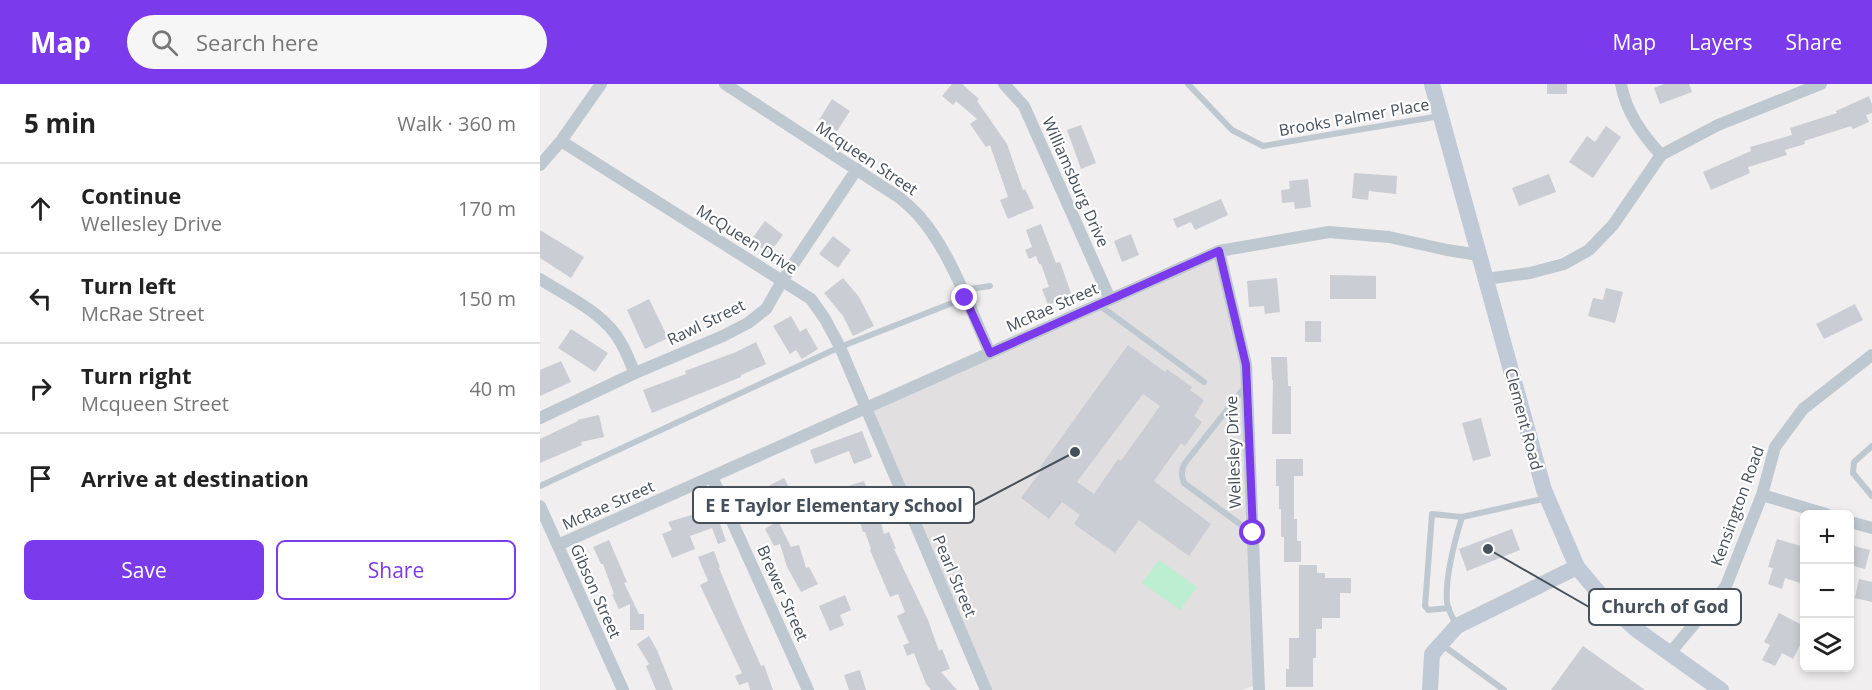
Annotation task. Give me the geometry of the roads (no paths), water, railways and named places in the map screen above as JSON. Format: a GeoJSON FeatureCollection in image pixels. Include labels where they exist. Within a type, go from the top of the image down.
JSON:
{"type":"FeatureCollection","features":[{"type":"Feature","properties":{"kind":"street"},"geometry":{"type":"LineString","coordinates":[[540,165],[561,141],[601,84]]}},
{"type":"Feature","properties":{"kind":"street","name":"Mcqueen Street"},"geometry":{"type":"LineString","coordinates":[[725,84],[900,198],[919,215],[946,255],[990,353]]}},
{"type":"Feature","properties":{"kind":"street","name":"Williamsburg Drive"},"geometry":{"type":"LineString","coordinates":[[1004,84],[1024,106],[1104,302]]}},
{"type":"Feature","properties":{"kind":"street","name":"Clement Road"},"geometry":{"type":"LineString","coordinates":[[1432,84],[1547,498],[1576,567],[1608,604],[1637,630],[1721,690]]}},
{"type":"Feature","properties":{"kind":"street"},"geometry":{"type":"LineString","coordinates":[[1621,84],[1624,101],[1643,135],[1661,155]]}},
{"type":"Feature","properties":{"kind":"street"},"geometry":{"type":"LineString","coordinates":[[1486,279],[1530,273],[1564,264],[1589,250],[1613,225],[1661,155],[1718,125],[1821,84]]}},
{"type":"Feature","properties":{"kind":"street","name":"McQueen Drive"},"geometry":{"type":"LineString","coordinates":[[561,141],[811,299],[840,347],[866,408]]}},
{"type":"Feature","properties":{"kind":"street","name":"Rawl Street"},"geometry":{"type":"LineString","coordinates":[[540,418],[723,336],[748,323],[766,309],[856,169]]}},
{"type":"Feature","properties":{"kind":"street","name":"McRae Street"},"geometry":{"type":"LineString","coordinates":[[558,545],[1219,251],[1329,232],[1389,237],[1479,255]]}},
{"type":"Feature","properties":{"kind":"street","name":"Wellesley Drive"},"geometry":{"type":"LineString","coordinates":[[1219,251],[1246,365],[1259,690]]}},
{"type":"Feature","properties":{"kind":"street"},"geometry":{"type":"LineString","coordinates":[[540,279],[591,312],[608,326],[621,342],[635,374]]}},
{"type":"Feature","properties":{"kind":"street","name":"Kensington Road"},"geometry":{"type":"LineString","coordinates":[[1670,653],[1726,586],[1762,495],[1775,447],[1803,409],[1872,355]]}},
{"type":"Feature","properties":{"kind":"street","name":"Pearl Street"},"geometry":{"type":"LineString","coordinates":[[866,408],[986,690]]}},
{"type":"Feature","properties":{"kind":"street","name":"Brewer Street"},"geometry":{"type":"LineString","coordinates":[[712,477],[808,690]]}},
{"type":"Feature","properties":{"kind":"street"},"geometry":{"type":"LineString","coordinates":[[1762,495],[1813,510]]}},
{"type":"Feature","properties":{"kind":"street","name":"Gibson Street"},"geometry":{"type":"LineString","coordinates":[[540,506],[623,690]]}},
{"type":"Feature","properties":{"kind":"street"},"geometry":{"type":"LineString","coordinates":[[1854,523],[1872,528]]}},
{"type":"Feature","properties":{"kind":"street"},"geometry":{"type":"LineString","coordinates":[[1430,690],[1432,654],[1457,626],[1576,567]]}},
{"type":"Feature","properties":{"kind":"lane","name":"Brooks Palmer Place"},"geometry":{"type":"LineString","coordinates":[[1188,84],[1232,130],[1263,146],[1441,116]]}},
{"type":"Feature","properties":{"kind":"lane"},"geometry":{"type":"LineString","coordinates":[[540,486],[840,347],[965,298],[970,289],[990,286]]}},
{"type":"Feature","properties":{"kind":"lane"},"geometry":{"type":"LineString","coordinates":[[1104,302],[1204,382]]}},
{"type":"Feature","properties":{"kind":"lane"},"geometry":{"type":"LineString","coordinates":[[1247,384],[1185,463],[1181,476],[1184,483],[1253,533]]}},
{"type":"Feature","properties":{"kind":"lane"},"geometry":{"type":"LineString","coordinates":[[1872,446],[1854,462],[1853,473],[1872,496]]}},
{"type":"Feature","properties":{"kind":"lane"},"geometry":{"type":"LineString","coordinates":[[1449,608],[1428,610],[1425,606],[1432,514],[1462,518],[1547,498]]}},
{"type":"Feature","properties":{"kind":"lane"},"geometry":{"type":"LineString","coordinates":[[1457,626],[1447,601],[1450,564],[1462,518]]}},
{"type":"Feature","properties":{"kind":"lane"},"geometry":{"type":"LineString","coordinates":[[1441,644],[1504,690]]}},
{"type":"Feature","properties":{"kind":"place","name":"E E Taylor Elementary School"},"geometry":{"type":"Point","coordinates":[1075,452]}},
{"type":"Feature","properties":{"kind":"place","name":"Church of God"},"geometry":{"type":"Point","coordinates":[1488,549]}}]}
